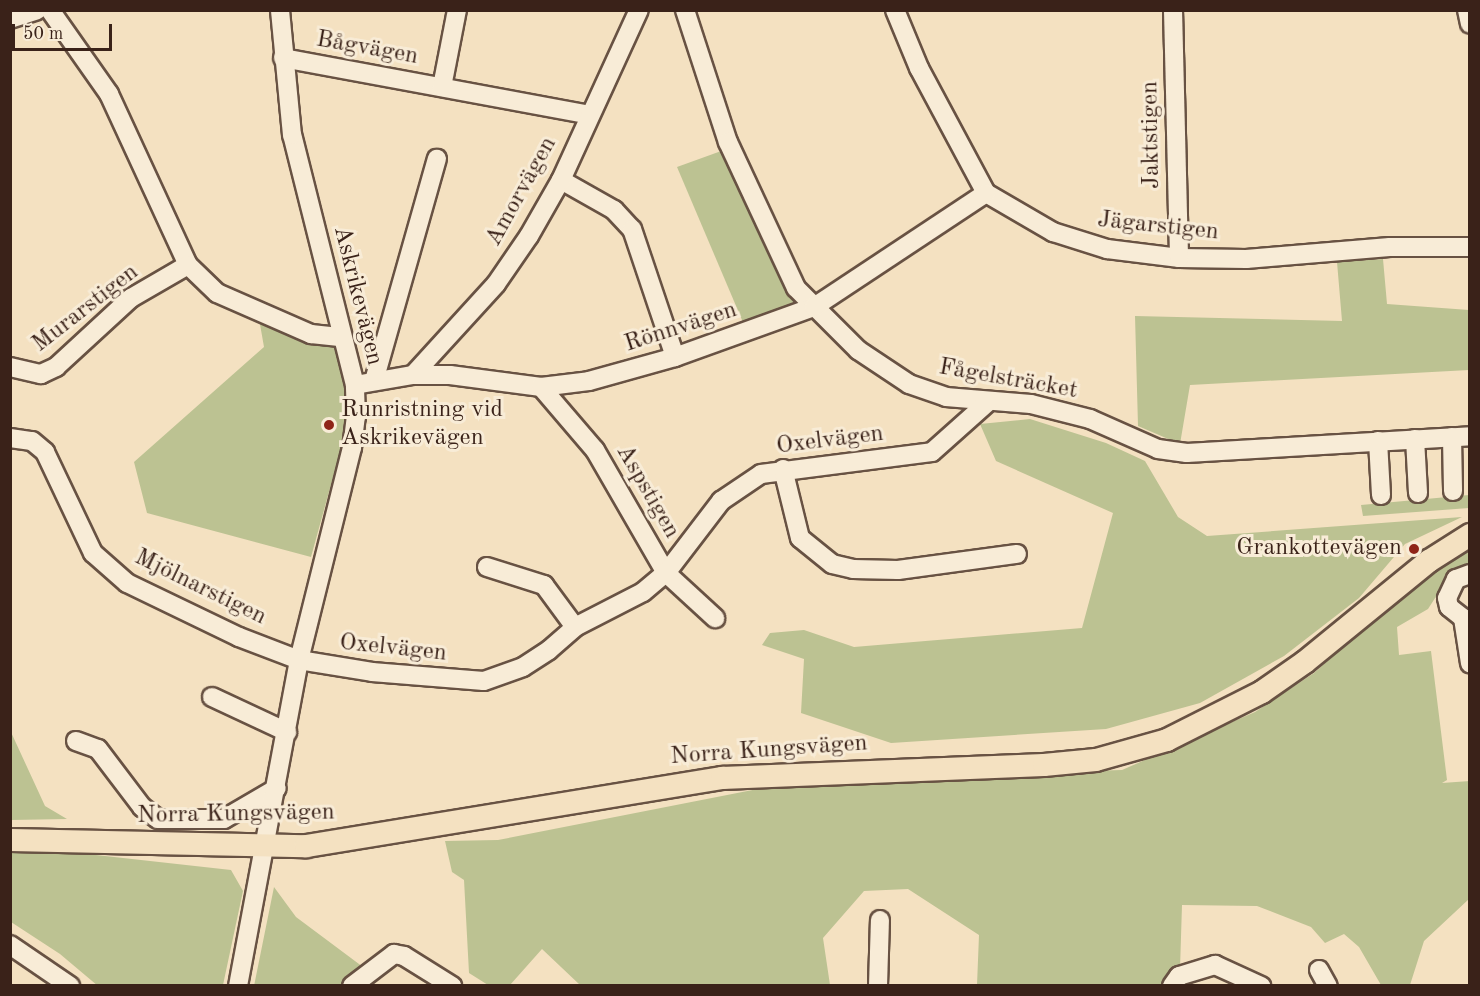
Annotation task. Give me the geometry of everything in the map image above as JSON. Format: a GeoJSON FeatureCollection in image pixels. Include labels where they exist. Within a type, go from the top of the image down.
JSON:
{"type":"FeatureCollection","features":[{"type":"Feature","properties":{"kind":"main road","name":"Norra Kungsvägen"},"geometry":{"type":"LineString","coordinates":[[10,840],[306,846],[398,834],[722,778],[1044,765],[1133,751],[1191,729],[1262,692],[1305,663],[1429,561],[1470,535]]}},
{"type":"Feature","properties":{"kind":"street"},"geometry":{"type":"LineString","coordinates":[[10,19],[37,10]]}},
{"type":"Feature","properties":{"kind":"street"},"geometry":{"type":"LineString","coordinates":[[50,10],[109,94],[188,265],[218,293],[311,334],[342,337]]}},
{"type":"Feature","properties":{"kind":"street","name":"Askrikevägen"},"geometry":{"type":"LineString","coordinates":[[238,986],[277,788],[298,660],[352,448],[355,386],[292,135],[280,10]]}},
{"type":"Feature","properties":{"kind":"street","name":"Bågvägen"},"geometry":{"type":"LineString","coordinates":[[442,87],[457,10]]}},
{"type":"Feature","properties":{"kind":"street","name":"Amorvägen"},"geometry":{"type":"LineString","coordinates":[[413,375],[496,284],[561,180],[639,10]]}},
{"type":"Feature","properties":{"kind":"street","name":"Fågelsträcket"},"geometry":{"type":"LineString","coordinates":[[685,10],[728,142],[796,288],[858,350],[909,384],[946,397],[987,403],[1031,404],[1090,419],[1158,449],[1187,453],[1461,436]]}},
{"type":"Feature","properties":{"kind":"street","name":"Jägarstigen"},"geometry":{"type":"LineString","coordinates":[[895,10],[919,68],[986,193],[1030,221],[1078,242],[1179,258],[1246,259],[1390,248],[1470,247]]}},
{"type":"Feature","properties":{"kind":"street","name":"Jaktstigen"},"geometry":{"type":"LineString","coordinates":[[1173,10],[1179,258]]}},
{"type":"Feature","properties":{"kind":"street"},"geometry":{"type":"LineString","coordinates":[[1467,10],[1470,24]]}},
{"type":"Feature","properties":{"kind":"street","name":"Bågvägen"},"geometry":{"type":"LineString","coordinates":[[283,58],[590,115]]}},
{"type":"Feature","properties":{"kind":"street"},"geometry":{"type":"LineString","coordinates":[[374,381],[437,159]]}},
{"type":"Feature","properties":{"kind":"street"},"geometry":{"type":"LineString","coordinates":[[561,180],[608,206],[632,229],[675,357]]}},
{"type":"Feature","properties":{"kind":"street","name":"Rönnvägen"},"geometry":{"type":"LineString","coordinates":[[355,386],[413,375],[450,375],[541,387],[589,381],[675,357],[814,307],[986,193]]}},
{"type":"Feature","properties":{"kind":"street","name":"Murarstigen"},"geometry":{"type":"LineString","coordinates":[[10,367],[40,374],[56,367],[131,298],[188,265]]}},
{"type":"Feature","properties":{"kind":"street","name":"Aspstigen"},"geometry":{"type":"LineString","coordinates":[[541,387],[595,450],[666,573],[715,618]]}},
{"type":"Feature","properties":{"kind":"street","name":"Oxelvägen"},"geometry":{"type":"LineString","coordinates":[[298,660],[372,672],[484,681],[523,667],[549,650],[575,627],[643,592],[666,573],[721,501],[761,474],[783,469],[932,452],[987,403]]}},
{"type":"Feature","properties":{"kind":"street"},"geometry":{"type":"LineString","coordinates":[[1453,491],[1461,436]]}},
{"type":"Feature","properties":{"kind":"street","name":"Mjölnarstigen"},"geometry":{"type":"LineString","coordinates":[[10,438],[32,441],[45,452],[93,553],[127,583],[239,637],[298,660]]}},
{"type":"Feature","properties":{"kind":"street"},"geometry":{"type":"LineString","coordinates":[[1415,439],[1418,493]]}},
{"type":"Feature","properties":{"kind":"street"},"geometry":{"type":"LineString","coordinates":[[1378,441],[1381,495]]}},
{"type":"Feature","properties":{"kind":"street"},"geometry":{"type":"LineString","coordinates":[[783,469],[800,538],[832,564],[852,569],[898,570],[1017,554]]}},
{"type":"Feature","properties":{"kind":"street"},"geometry":{"type":"LineString","coordinates":[[487,567],[544,585],[575,627]]}},
{"type":"Feature","properties":{"kind":"street"},"geometry":{"type":"LineString","coordinates":[[1470,574],[1456,579],[1447,598],[1449,607],[1463,618],[1470,663]]}},
{"type":"Feature","properties":{"kind":"street"},"geometry":{"type":"LineString","coordinates":[[212,697],[287,732]]}},
{"type":"Feature","properties":{"kind":"street"},"geometry":{"type":"LineString","coordinates":[[76,741],[98,749],[142,807],[158,819],[224,819],[277,788]]}},
{"type":"Feature","properties":{"kind":"street"},"geometry":{"type":"LineString","coordinates":[[878,986],[880,920]]}},
{"type":"Feature","properties":{"kind":"street"},"geometry":{"type":"LineString","coordinates":[[10,945],[70,986]]}},
{"type":"Feature","properties":{"kind":"street"},"geometry":{"type":"LineString","coordinates":[[356,985],[385,958],[404,956],[452,986]]}},
{"type":"Feature","properties":{"kind":"street"},"geometry":{"type":"LineString","coordinates":[[1172,986],[1179,976],[1215,965],[1261,986]]}},
{"type":"Feature","properties":{"kind":"green space"},"geometry":{"type":"Polygon","coordinates":[[[724,150],[796,305],[745,327],[677,167],[724,150]]]}},
{"type":"Feature","properties":{"kind":"green space"},"geometry":{"type":"Polygon","coordinates":[[[1383,259],[1387,304],[1469,310],[1469,370],[1190,385],[1180,444],[1138,426],[1135,316],[1342,321],[1337,262],[1383,259]]]}},
{"type":"Feature","properties":{"kind":"green space"},"geometry":{"type":"Polygon","coordinates":[[[258,313],[338,349],[346,382],[343,441],[311,557],[147,513],[134,462],[264,347],[258,313]]]}},
{"type":"Feature","properties":{"kind":"green space"},"geometry":{"type":"Polygon","coordinates":[[[1030,419],[1106,443],[1145,461],[1178,517],[1207,536],[1462,517],[1405,544],[1359,598],[1284,656],[1200,703],[1106,729],[891,743],[801,713],[804,659],[762,645],[770,633],[804,630],[854,647],[1082,628],[1113,513],[996,461],[980,424],[1030,419]]]}},
{"type":"Feature","properties":{"kind":"green space"},"geometry":{"type":"Polygon","coordinates":[[[1469,495],[1469,508],[1363,516],[1361,505],[1469,495]]]}},
{"type":"Feature","properties":{"kind":"green space"},"geometry":{"type":"Polygon","coordinates":[[[1469,549],[1469,568],[1448,578],[1428,609],[1397,627],[1399,655],[1431,651],[1447,780],[1442,783],[1470,781],[1469,899],[1424,941],[1410,985],[1381,985],[1359,947],[1344,934],[1325,943],[1311,927],[1257,906],[1182,905],[1180,969],[1165,985],[977,985],[979,935],[908,889],[864,891],[823,938],[830,985],[580,985],[542,949],[510,985],[488,985],[469,973],[464,880],[452,872],[445,841],[498,840],[808,779],[1122,770],[1255,712],[1314,673],[1388,607],[1469,549]]]}},
{"type":"Feature","properties":{"kind":"green space"},"geometry":{"type":"Polygon","coordinates":[[[10,730],[45,806],[67,819],[11,820],[10,730]]]}},
{"type":"Feature","properties":{"kind":"green space"},"geometry":{"type":"Polygon","coordinates":[[[69,852],[231,870],[243,891],[223,985],[98,986],[60,954],[11,922],[10,853],[69,852]]]}},
{"type":"Feature","properties":{"kind":"green space"},"geometry":{"type":"Polygon","coordinates":[[[274,887],[296,917],[363,967],[340,985],[254,986],[274,887]]]}},
{"type":"Feature","properties":{"kind":"place","name":"Runristning vid Askrikevägen"},"geometry":{"type":"Point","coordinates":[329,425]}},
{"type":"Feature","properties":{"kind":"place","name":"Grankottevägen"},"geometry":{"type":"Point","coordinates":[1414,549]}}]}
